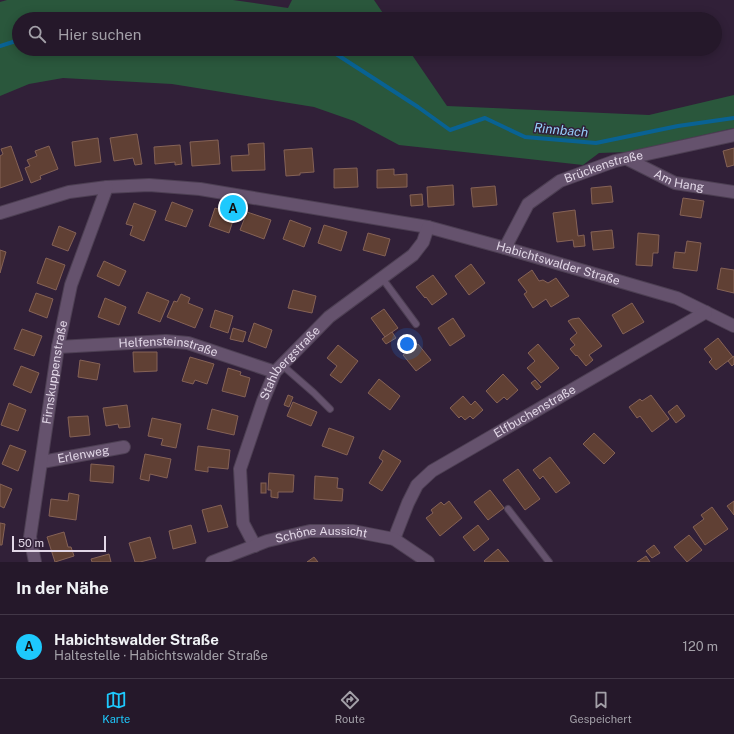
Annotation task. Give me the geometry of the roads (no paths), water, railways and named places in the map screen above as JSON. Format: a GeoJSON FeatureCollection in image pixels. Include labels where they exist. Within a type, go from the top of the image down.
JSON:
{"type":"FeatureCollection","features":[{"type":"Feature","properties":{"kind":"street","name":"Brückenstraße"},"geometry":{"type":"LineString","coordinates":[[505,248],[528,204],[560,181],[615,161],[734,135]]}},
{"type":"Feature","properties":{"kind":"street","name":"Am Hang"},"geometry":{"type":"LineString","coordinates":[[627,159],[675,183],[734,192]]}},
{"type":"Feature","properties":{"kind":"street","name":"Habichtswalder Straße"},"geometry":{"type":"LineString","coordinates":[[0,213],[69,192],[107,187],[149,185],[200,189],[428,227],[677,298],[734,326]]}},
{"type":"Feature","properties":{"kind":"street","name":"Firnskuppenstraße"},"geometry":{"type":"LineString","coordinates":[[35,562],[30,537],[58,347],[71,285],[107,187]]}},
{"type":"Feature","properties":{"kind":"street","name":"Stahlbergstraße"},"geometry":{"type":"LineString","coordinates":[[255,546],[243,523],[240,469],[263,401],[278,369],[329,317],[413,255],[423,242],[428,227]]}},
{"type":"Feature","properties":{"kind":"street","name":"Elfbuchenstraße"},"geometry":{"type":"LineString","coordinates":[[394,540],[408,503],[417,485],[432,471],[706,312]]}},
{"type":"Feature","properties":{"kind":"street","name":"Helfensteinstraße"},"geometry":{"type":"LineString","coordinates":[[58,347],[166,341],[188,343],[278,369]]}},
{"type":"Feature","properties":{"kind":"street","name":"Erlenweg"},"geometry":{"type":"LineString","coordinates":[[42,462],[124,447]]}},
{"type":"Feature","properties":{"kind":"street","name":"Schöne Aussicht"},"geometry":{"type":"LineString","coordinates":[[212,562],[267,541],[310,531],[353,531],[394,540],[428,562]]}},
{"type":"Feature","properties":{"kind":"lane"},"geometry":{"type":"LineString","coordinates":[[382,278],[416,324]]}},
{"type":"Feature","properties":{"kind":"lane"},"geometry":{"type":"LineString","coordinates":[[278,369],[314,393],[330,409]]}},
{"type":"Feature","properties":{"kind":"lane"},"geometry":{"type":"LineString","coordinates":[[508,509],[548,562]]}},
{"type":"Feature","properties":{"kind":"waterway","name":"Rinnbach"},"geometry":{"type":"LineString","coordinates":[[0,46],[12,42]]}},
{"type":"Feature","properties":{"kind":"waterway","name":"Rinnbach"},"geometry":{"type":"LineString","coordinates":[[339,56],[418,107],[450,130],[485,118],[525,137],[596,143],[678,126],[734,118]]}},
{"type":"Feature","properties":{"kind":"place","name":"Habichtswalder Straße"},"geometry":{"type":"Point","coordinates":[233,208]}}]}
